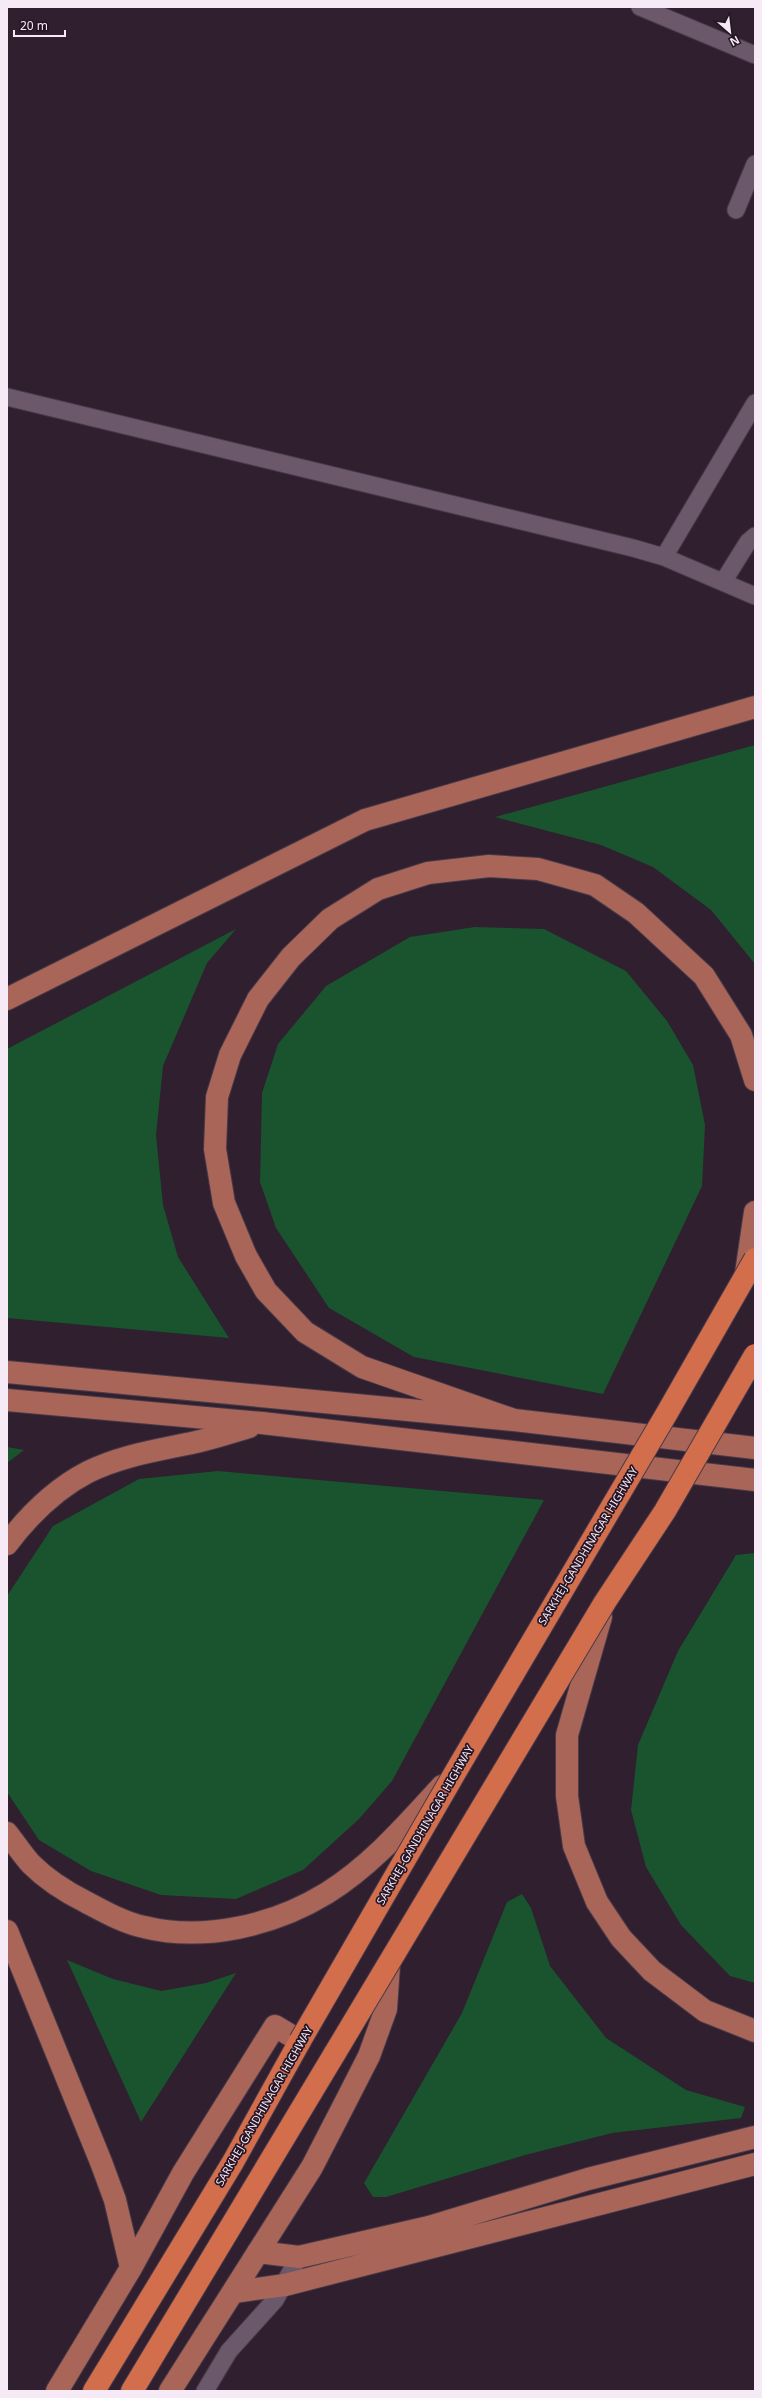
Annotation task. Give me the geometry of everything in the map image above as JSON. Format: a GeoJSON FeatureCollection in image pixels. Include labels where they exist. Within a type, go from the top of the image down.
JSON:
{"type":"FeatureCollection","features":[{"type":"Feature","properties":{"kind":"highway","name":"SARKHEJ-GANDHINAGAR HIGHWAY"},"geometry":{"type":"LineString","coordinates":[[94,2391],[233,2162],[300,2041],[456,1771],[668,1413],[751,1266]]}},
{"type":"Feature","properties":{"kind":"highway"},"geometry":{"type":"LineString","coordinates":[[132,2391],[389,1965],[605,1602],[665,1511],[755,1355]]}},
{"type":"Feature","properties":{"kind":"main road"},"geometry":{"type":"LineString","coordinates":[[7,999],[365,820],[755,707]]}},
{"type":"Feature","properties":{"kind":"main road"},"geometry":{"type":"LineString","coordinates":[[514,1420],[362,1367],[305,1332],[266,1291],[246,1256],[224,1203],[215,1150],[217,1097],[230,1055],[258,999],[291,957],[330,919],[378,889],[428,873],[489,866],[538,869],[594,885],[636,913],[704,976],[741,1035],[755,1080]]}},
{"type":"Feature","properties":{"kind":"main road"},"geometry":{"type":"LineString","coordinates":[[751,1266],[755,1212]]}},
{"type":"Feature","properties":{"kind":"main road"},"geometry":{"type":"LineString","coordinates":[[7,1372],[514,1420],[755,1448]]}},
{"type":"Feature","properties":{"kind":"main road"},"geometry":{"type":"LineString","coordinates":[[7,1400],[262,1423],[755,1480]]}},
{"type":"Feature","properties":{"kind":"main road"},"geometry":{"type":"LineString","coordinates":[[7,1544],[27,1518],[57,1492],[88,1472],[118,1460],[156,1450],[197,1442],[262,1423]]}},
{"type":"Feature","properties":{"kind":"main road"},"geometry":{"type":"LineString","coordinates":[[605,1602],[582,1677],[567,1735],[567,1796],[574,1846],[597,1902],[621,1938],[652,1971],[705,2011],[755,2031]]}},
{"type":"Feature","properties":{"kind":"main road"},"geometry":{"type":"LineString","coordinates":[[7,1832],[31,1864],[63,1890],[101,1910],[143,1927],[182,1932],[221,1931],[264,1921],[299,1908],[327,1893],[369,1861],[456,1771]]}},
{"type":"Feature","properties":{"kind":"main road"},"geometry":{"type":"LineString","coordinates":[[7,1931],[115,2200],[131,2268]]}},
{"type":"Feature","properties":{"kind":"main road"},"geometry":{"type":"LineString","coordinates":[[170,2391],[312,2167],[369,2056],[386,2009],[389,1965]]}},
{"type":"Feature","properties":{"kind":"main road"},"geometry":{"type":"LineString","coordinates":[[57,2391],[131,2268],[183,2173],[275,2026],[300,2041]]}},
{"type":"Feature","properties":{"kind":"main road"},"geometry":{"type":"LineString","coordinates":[[258,2252],[299,2257],[429,2227],[588,2179],[755,2137]]}},
{"type":"Feature","properties":{"kind":"main road"},"geometry":{"type":"LineString","coordinates":[[234,2292],[283,2285],[755,2164]]}},
{"type":"Feature","properties":{"kind":"street"},"geometry":{"type":"LineString","coordinates":[[640,7],[755,56]]}},
{"type":"Feature","properties":{"kind":"street"},"geometry":{"type":"LineString","coordinates":[[736,210],[755,164]]}},
{"type":"Feature","properties":{"kind":"street"},"geometry":{"type":"LineString","coordinates":[[7,397],[664,557],[755,596]]}},
{"type":"Feature","properties":{"kind":"street"},"geometry":{"type":"LineString","coordinates":[[664,557],[755,403]]}},
{"type":"Feature","properties":{"kind":"street"},"geometry":{"type":"LineString","coordinates":[[723,582],[748,542],[755,536]]}},
{"type":"Feature","properties":{"kind":"street"},"geometry":{"type":"LineString","coordinates":[[205,2391],[229,2351],[275,2300],[299,2257]]}},
{"type":"Feature","properties":{"kind":"green space"},"geometry":{"type":"Polygon","coordinates":[[[755,745],[755,964],[711,910],[653,867],[601,845],[495,817],[755,745]]]}},
{"type":"Feature","properties":{"kind":"green space"},"geometry":{"type":"Polygon","coordinates":[[[475,927],[544,929],[626,971],[667,1021],[693,1065],[705,1125],[702,1186],[603,1394],[414,1357],[329,1308],[276,1228],[260,1182],[262,1093],[278,1044],[326,986],[410,937],[475,927]]]}},
{"type":"Feature","properties":{"kind":"green space"},"geometry":{"type":"Polygon","coordinates":[[[236,929],[207,963],[163,1066],[156,1135],[163,1205],[178,1257],[229,1338],[7,1318],[7,1049],[236,929]]]}},
{"type":"Feature","properties":{"kind":"green space"},"geometry":{"type":"Polygon","coordinates":[[[7,1447],[24,1450],[7,1463],[7,1447]]]}},
{"type":"Feature","properties":{"kind":"green space"},"geometry":{"type":"Polygon","coordinates":[[[218,1471],[544,1500],[392,1781],[359,1819],[303,1870],[236,1899],[161,1895],[91,1871],[39,1840],[7,1792],[7,1596],[53,1526],[139,1479],[218,1471]]]}},
{"type":"Feature","properties":{"kind":"green space"},"geometry":{"type":"Polygon","coordinates":[[[755,1553],[755,1983],[730,1976],[681,1925],[646,1867],[631,1810],[638,1745],[678,1651],[736,1555],[755,1553]]]}},
{"type":"Feature","properties":{"kind":"green space"},"geometry":{"type":"Polygon","coordinates":[[[522,1894],[531,1908],[550,1966],[606,2038],[686,2090],[745,2107],[741,2118],[612,2133],[525,2155],[386,2197],[373,2197],[364,2183],[462,2013],[507,1902],[522,1894]]]}},
{"type":"Feature","properties":{"kind":"green space"},"geometry":{"type":"Polygon","coordinates":[[[67,1960],[113,1979],[161,1991],[206,1983],[236,1973],[141,2122],[67,1960]]]}}]}
